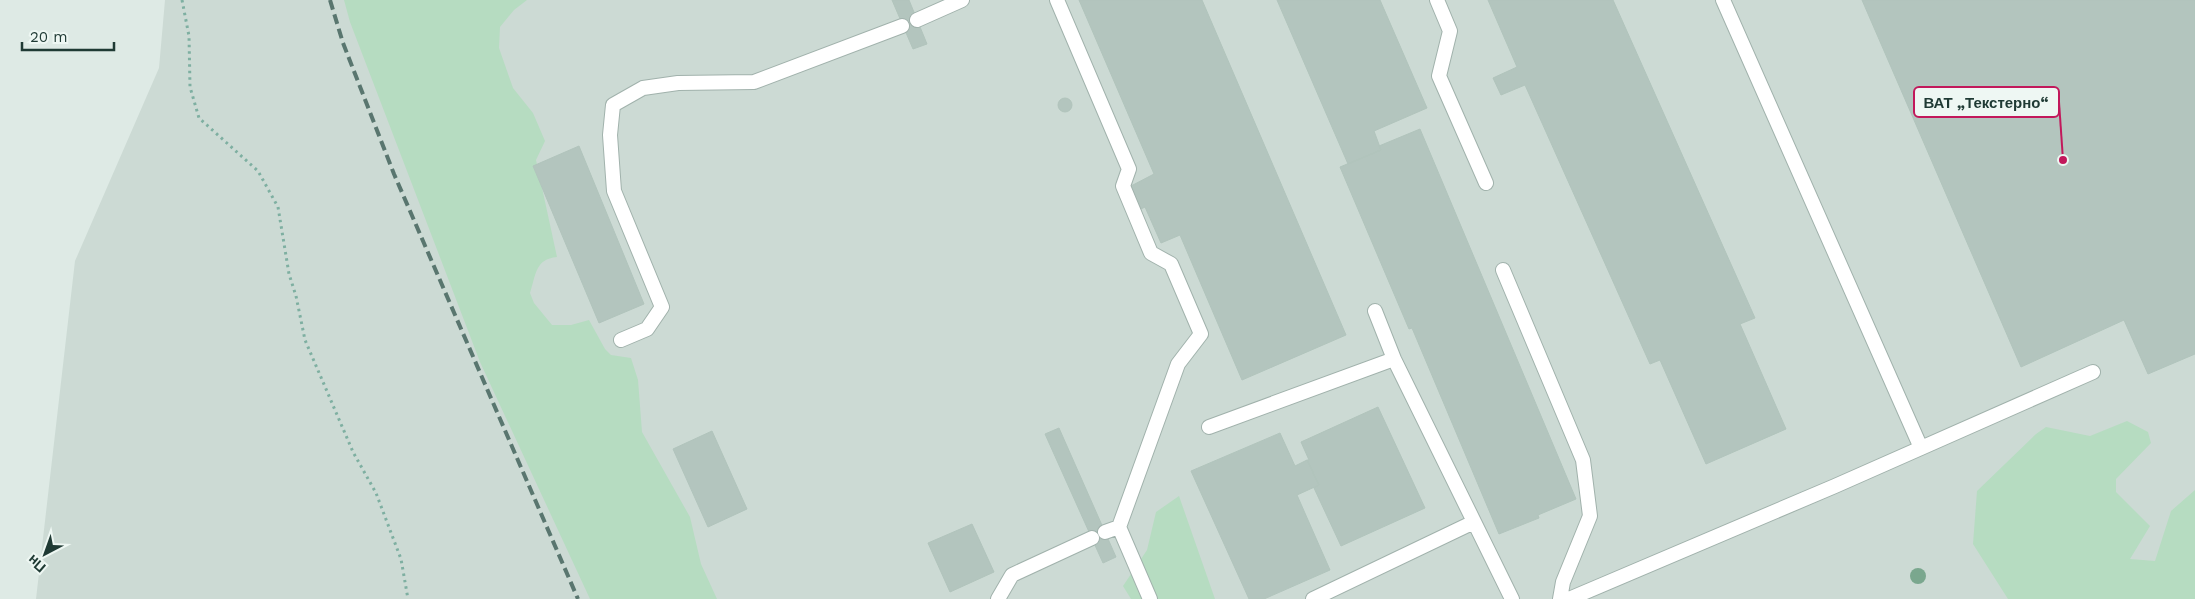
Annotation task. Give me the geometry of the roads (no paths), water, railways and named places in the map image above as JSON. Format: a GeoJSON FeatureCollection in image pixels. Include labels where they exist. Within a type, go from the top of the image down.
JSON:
{"type":"FeatureCollection","features":[{"type":"Feature","properties":{"kind":"lane"},"geometry":{"type":"LineString","coordinates":[[917,20],[962,0]]}},
{"type":"Feature","properties":{"kind":"lane"},"geometry":{"type":"LineString","coordinates":[[1057,0],[1129,169],[1122,186],[1151,253],[1171,264],[1201,334],[1178,364],[1119,527],[1150,599]]}},
{"type":"Feature","properties":{"kind":"lane"},"geometry":{"type":"LineString","coordinates":[[1437,0],[1450,31],[1439,76],[1486,183]]}},
{"type":"Feature","properties":{"kind":"lane"},"geometry":{"type":"LineString","coordinates":[[1723,0],[1921,448]]}},
{"type":"Feature","properties":{"kind":"lane"},"geometry":{"type":"LineString","coordinates":[[621,340],[647,329],[662,307],[614,191],[610,135],[613,105],[643,88],[678,83],[754,82],[902,26]]}},
{"type":"Feature","properties":{"kind":"lane"},"geometry":{"type":"LineString","coordinates":[[1503,270],[1583,460],[1590,516],[1563,582],[1560,599]]}},
{"type":"Feature","properties":{"kind":"lane"},"geometry":{"type":"LineString","coordinates":[[1374,312],[1394,359],[1512,599]]}},
{"type":"Feature","properties":{"kind":"lane"},"geometry":{"type":"LineString","coordinates":[[1209,427],[1394,359]]}},
{"type":"Feature","properties":{"kind":"lane"},"geometry":{"type":"LineString","coordinates":[[1569,599],[2093,372]]}},
{"type":"Feature","properties":{"kind":"lane"},"geometry":{"type":"LineString","coordinates":[[1312,599],[1474,522]]}},
{"type":"Feature","properties":{"kind":"lane"},"geometry":{"type":"LineString","coordinates":[[998,599],[1012,575],[1119,527]]}},
{"type":"Feature","properties":{"kind":"railway"},"geometry":{"type":"LineString","coordinates":[[330,0],[343,43],[394,174],[578,599]]}},
{"type":"Feature","properties":{"kind":"place","name":"ВАТ „Текстерно“"},"geometry":{"type":"Point","coordinates":[2063,160]}}]}
